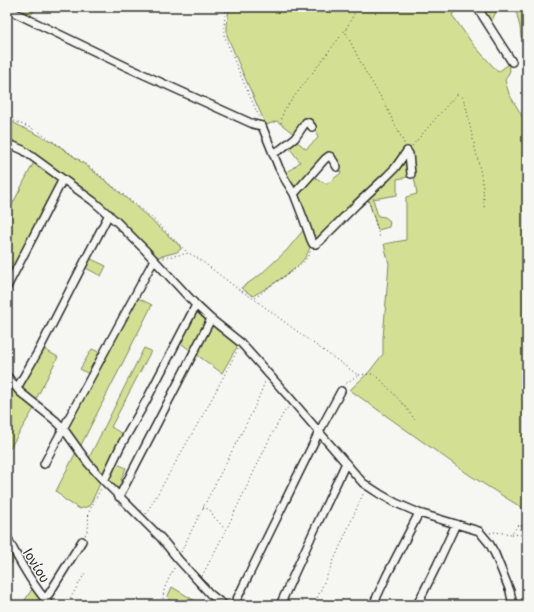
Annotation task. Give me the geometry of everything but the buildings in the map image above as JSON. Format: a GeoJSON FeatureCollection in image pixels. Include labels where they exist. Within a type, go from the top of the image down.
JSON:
{"type":"FeatureCollection","features":[{"type":"Feature","properties":{"kind":"street"},"geometry":{"type":"LineString","coordinates":[[477,7],[512,62]]}},
{"type":"Feature","properties":{"kind":"street"},"geometry":{"type":"LineString","coordinates":[[7,9],[147,76],[253,124],[262,126],[279,168],[294,194],[313,244],[316,244],[395,168],[408,151]]}},
{"type":"Feature","properties":{"kind":"street"},"geometry":{"type":"LineString","coordinates":[[274,153],[295,138],[306,122],[312,127]]}},
{"type":"Feature","properties":{"kind":"street"},"geometry":{"type":"LineString","coordinates":[[7,143],[27,153],[109,214],[134,238],[196,305],[241,343],[268,372],[363,483],[391,500],[419,513],[479,531],[483,534],[489,543],[510,591],[512,601],[511,605]]}},
{"type":"Feature","properties":{"kind":"street"},"geometry":{"type":"LineString","coordinates":[[408,151],[411,174]]}},
{"type":"Feature","properties":{"kind":"street"},"geometry":{"type":"LineString","coordinates":[[294,194],[329,156],[336,167]]}},
{"type":"Feature","properties":{"kind":"street"},"geometry":{"type":"LineString","coordinates":[[7,287],[63,179]]}},
{"type":"Feature","properties":{"kind":"street"},"geometry":{"type":"LineString","coordinates":[[17,388],[39,350],[109,214]]}},
{"type":"Feature","properties":{"kind":"street"},"geometry":{"type":"LineString","coordinates":[[44,464],[154,260]]}},
{"type":"Feature","properties":{"kind":"street"},"geometry":{"type":"LineString","coordinates":[[104,481],[120,447],[146,401],[196,305]]}},
{"type":"Feature","properties":{"kind":"street"},"geometry":{"type":"LineString","coordinates":[[119,497],[211,319]]}},
{"type":"Feature","properties":{"kind":"street"},"geometry":{"type":"LineString","coordinates":[[7,376],[32,402],[49,414],[63,428],[88,463],[104,481],[161,538],[213,597],[224,605]]}},
{"type":"Feature","properties":{"kind":"street"},"geometry":{"type":"LineString","coordinates":[[234,605],[319,432],[341,391]]}},
{"type":"Feature","properties":{"kind":"street"},"geometry":{"type":"LineString","coordinates":[[280,605],[346,463]]}},
{"type":"Feature","properties":{"kind":"street"},"geometry":{"type":"LineString","coordinates":[[373,605],[392,564],[419,513]]}},
{"type":"Feature","properties":{"kind":"street"},"geometry":{"type":"LineString","coordinates":[[417,605],[456,524]]}},
{"type":"Feature","properties":{"kind":"street","name":"Ιονίου"},"geometry":{"type":"LineString","coordinates":[[7,537],[26,572],[46,603]]}},
{"type":"Feature","properties":{"kind":"street"},"geometry":{"type":"LineString","coordinates":[[46,603],[82,540]]}},
{"type":"Feature","properties":{"kind":"path"},"geometry":{"type":"LineString","coordinates":[[226,7],[224,26],[226,40],[258,113],[262,126]]}},
{"type":"Feature","properties":{"kind":"path"},"geometry":{"type":"LineString","coordinates":[[281,123],[284,110],[346,29],[354,14],[360,7]]}},
{"type":"Feature","properties":{"kind":"path"},"geometry":{"type":"LineString","coordinates":[[346,29],[346,33],[359,60],[385,104],[408,151],[456,94],[460,93],[463,97],[484,187],[484,210]]}},
{"type":"Feature","properties":{"kind":"path"},"geometry":{"type":"LineString","coordinates":[[7,117],[38,131],[91,168],[153,219],[189,253],[358,375]]}},
{"type":"Feature","properties":{"kind":"path"},"geometry":{"type":"LineString","coordinates":[[366,195],[370,203],[380,238]]}},
{"type":"Feature","properties":{"kind":"path"},"geometry":{"type":"LineString","coordinates":[[254,299],[276,282],[293,272],[303,263],[308,257],[313,244]]}},
{"type":"Feature","properties":{"kind":"path"},"geometry":{"type":"LineString","coordinates":[[154,260],[189,253]]}},
{"type":"Feature","properties":{"kind":"path"},"geometry":{"type":"LineString","coordinates":[[142,520],[201,417],[241,343]]}},
{"type":"Feature","properties":{"kind":"path"},"geometry":{"type":"LineString","coordinates":[[168,605],[163,599],[164,590],[203,507],[255,406],[268,372]]}},
{"type":"Feature","properties":{"kind":"path"},"geometry":{"type":"LineString","coordinates":[[341,391],[345,384],[358,375],[373,374],[379,378],[404,405],[415,420]]}},
{"type":"Feature","properties":{"kind":"path"},"geometry":{"type":"LineString","coordinates":[[199,582],[226,530],[271,436],[283,414],[293,401]]}},
{"type":"Feature","properties":{"kind":"path"},"geometry":{"type":"LineString","coordinates":[[82,540],[88,531],[89,512],[104,481]]}},
{"type":"Feature","properties":{"kind":"path"},"geometry":{"type":"LineString","coordinates":[[314,605],[367,486]]}},
{"type":"Feature","properties":{"kind":"path"},"geometry":{"type":"LineString","coordinates":[[203,507],[210,510],[214,517],[226,530]]}},
{"type":"Feature","properties":{"kind":"path"},"geometry":{"type":"LineString","coordinates":[[512,534],[518,525]]}},
{"type":"Feature","properties":{"kind":"path"},"geometry":{"type":"LineString","coordinates":[[518,525],[527,527]]}},
{"type":"Feature","properties":{"kind":"path"},"geometry":{"type":"LineString","coordinates":[[518,525],[522,535]]}},
{"type":"Feature","properties":{"kind":"path"},"geometry":{"type":"LineString","coordinates":[[483,534],[494,532],[522,535],[527,537]]}},
{"type":"Feature","properties":{"kind":"path"},"geometry":{"type":"LineString","coordinates":[[65,605],[85,573]]}},
{"type":"Feature","properties":{"kind":"green space"},"geometry":{"type":"Polygon","coordinates":[[[9,7],[37,7],[29,17],[9,7]]]}},
{"type":"Feature","properties":{"kind":"green space"},"geometry":{"type":"Polygon","coordinates":[[[229,7],[458,7],[452,15],[472,43],[498,72],[509,64],[510,71],[505,80],[509,94],[521,114],[527,129],[527,511],[471,476],[350,390],[369,372],[383,354],[389,264],[384,244],[406,240],[406,197],[417,194],[414,176],[397,179],[397,195],[373,199],[378,216],[385,217],[390,221],[389,227],[378,230],[366,193],[319,237],[314,238],[298,199],[299,194],[312,177],[327,184],[341,173],[332,156],[295,189],[284,175],[300,162],[288,146],[295,140],[306,149],[318,138],[313,121],[307,117],[294,134],[277,121],[266,125],[227,35],[229,7]]]}},
{"type":"Feature","properties":{"kind":"green space"},"geometry":{"type":"Polygon","coordinates":[[[480,7],[498,7],[491,23],[480,7]]]}},
{"type":"Feature","properties":{"kind":"green space"},"geometry":{"type":"Polygon","coordinates":[[[515,7],[527,7],[527,48],[526,39],[521,37],[515,7]]]}},
{"type":"Feature","properties":{"kind":"green space"},"geometry":{"type":"Polygon","coordinates":[[[7,119],[53,142],[75,157],[136,207],[180,246],[181,249],[177,252],[158,257],[154,255],[117,217],[7,140],[7,119]]]}},
{"type":"Feature","properties":{"kind":"green space"},"geometry":{"type":"Polygon","coordinates":[[[34,162],[59,181],[7,282],[7,271],[11,262],[7,259],[7,215],[34,162]]]}},
{"type":"Feature","properties":{"kind":"green space"},"geometry":{"type":"Polygon","coordinates":[[[305,228],[311,245],[304,259],[294,269],[253,296],[241,288],[260,275],[287,250],[305,228]]]}},
{"type":"Feature","properties":{"kind":"green space"},"geometry":{"type":"Polygon","coordinates":[[[89,258],[106,266],[101,276],[84,267],[89,258]]]}},
{"type":"Feature","properties":{"kind":"green space"},"geometry":{"type":"Polygon","coordinates":[[[136,297],[152,305],[80,447],[66,427],[94,377],[80,369],[92,349],[105,355],[136,297]]]}},
{"type":"Feature","properties":{"kind":"green space"},"geometry":{"type":"Polygon","coordinates":[[[196,310],[238,345],[222,373],[179,342],[196,310]]]}},
{"type":"Feature","properties":{"kind":"green space"},"geometry":{"type":"Polygon","coordinates":[[[42,348],[58,357],[35,401],[20,387],[42,348]]]}},
{"type":"Feature","properties":{"kind":"green space"},"geometry":{"type":"Polygon","coordinates":[[[144,348],[151,351],[111,427],[124,435],[111,461],[126,468],[121,480],[125,482],[119,492],[103,477],[89,506],[80,509],[65,500],[56,491],[76,452],[86,464],[144,348]]]}},
{"type":"Feature","properties":{"kind":"green space"},"geometry":{"type":"Polygon","coordinates":[[[7,381],[35,407],[10,448],[7,448],[7,381]]]}},
{"type":"Feature","properties":{"kind":"green space"},"geometry":{"type":"Polygon","coordinates":[[[7,542],[15,557],[7,569],[7,542]]]}},
{"type":"Feature","properties":{"kind":"green space"},"geometry":{"type":"Polygon","coordinates":[[[172,587],[202,605],[180,605],[169,600],[168,596],[172,587]]]}},
{"type":"Feature","properties":{"kind":"green space"},"geometry":{"type":"Polygon","coordinates":[[[32,589],[45,605],[22,605],[32,589]]]}}]}
